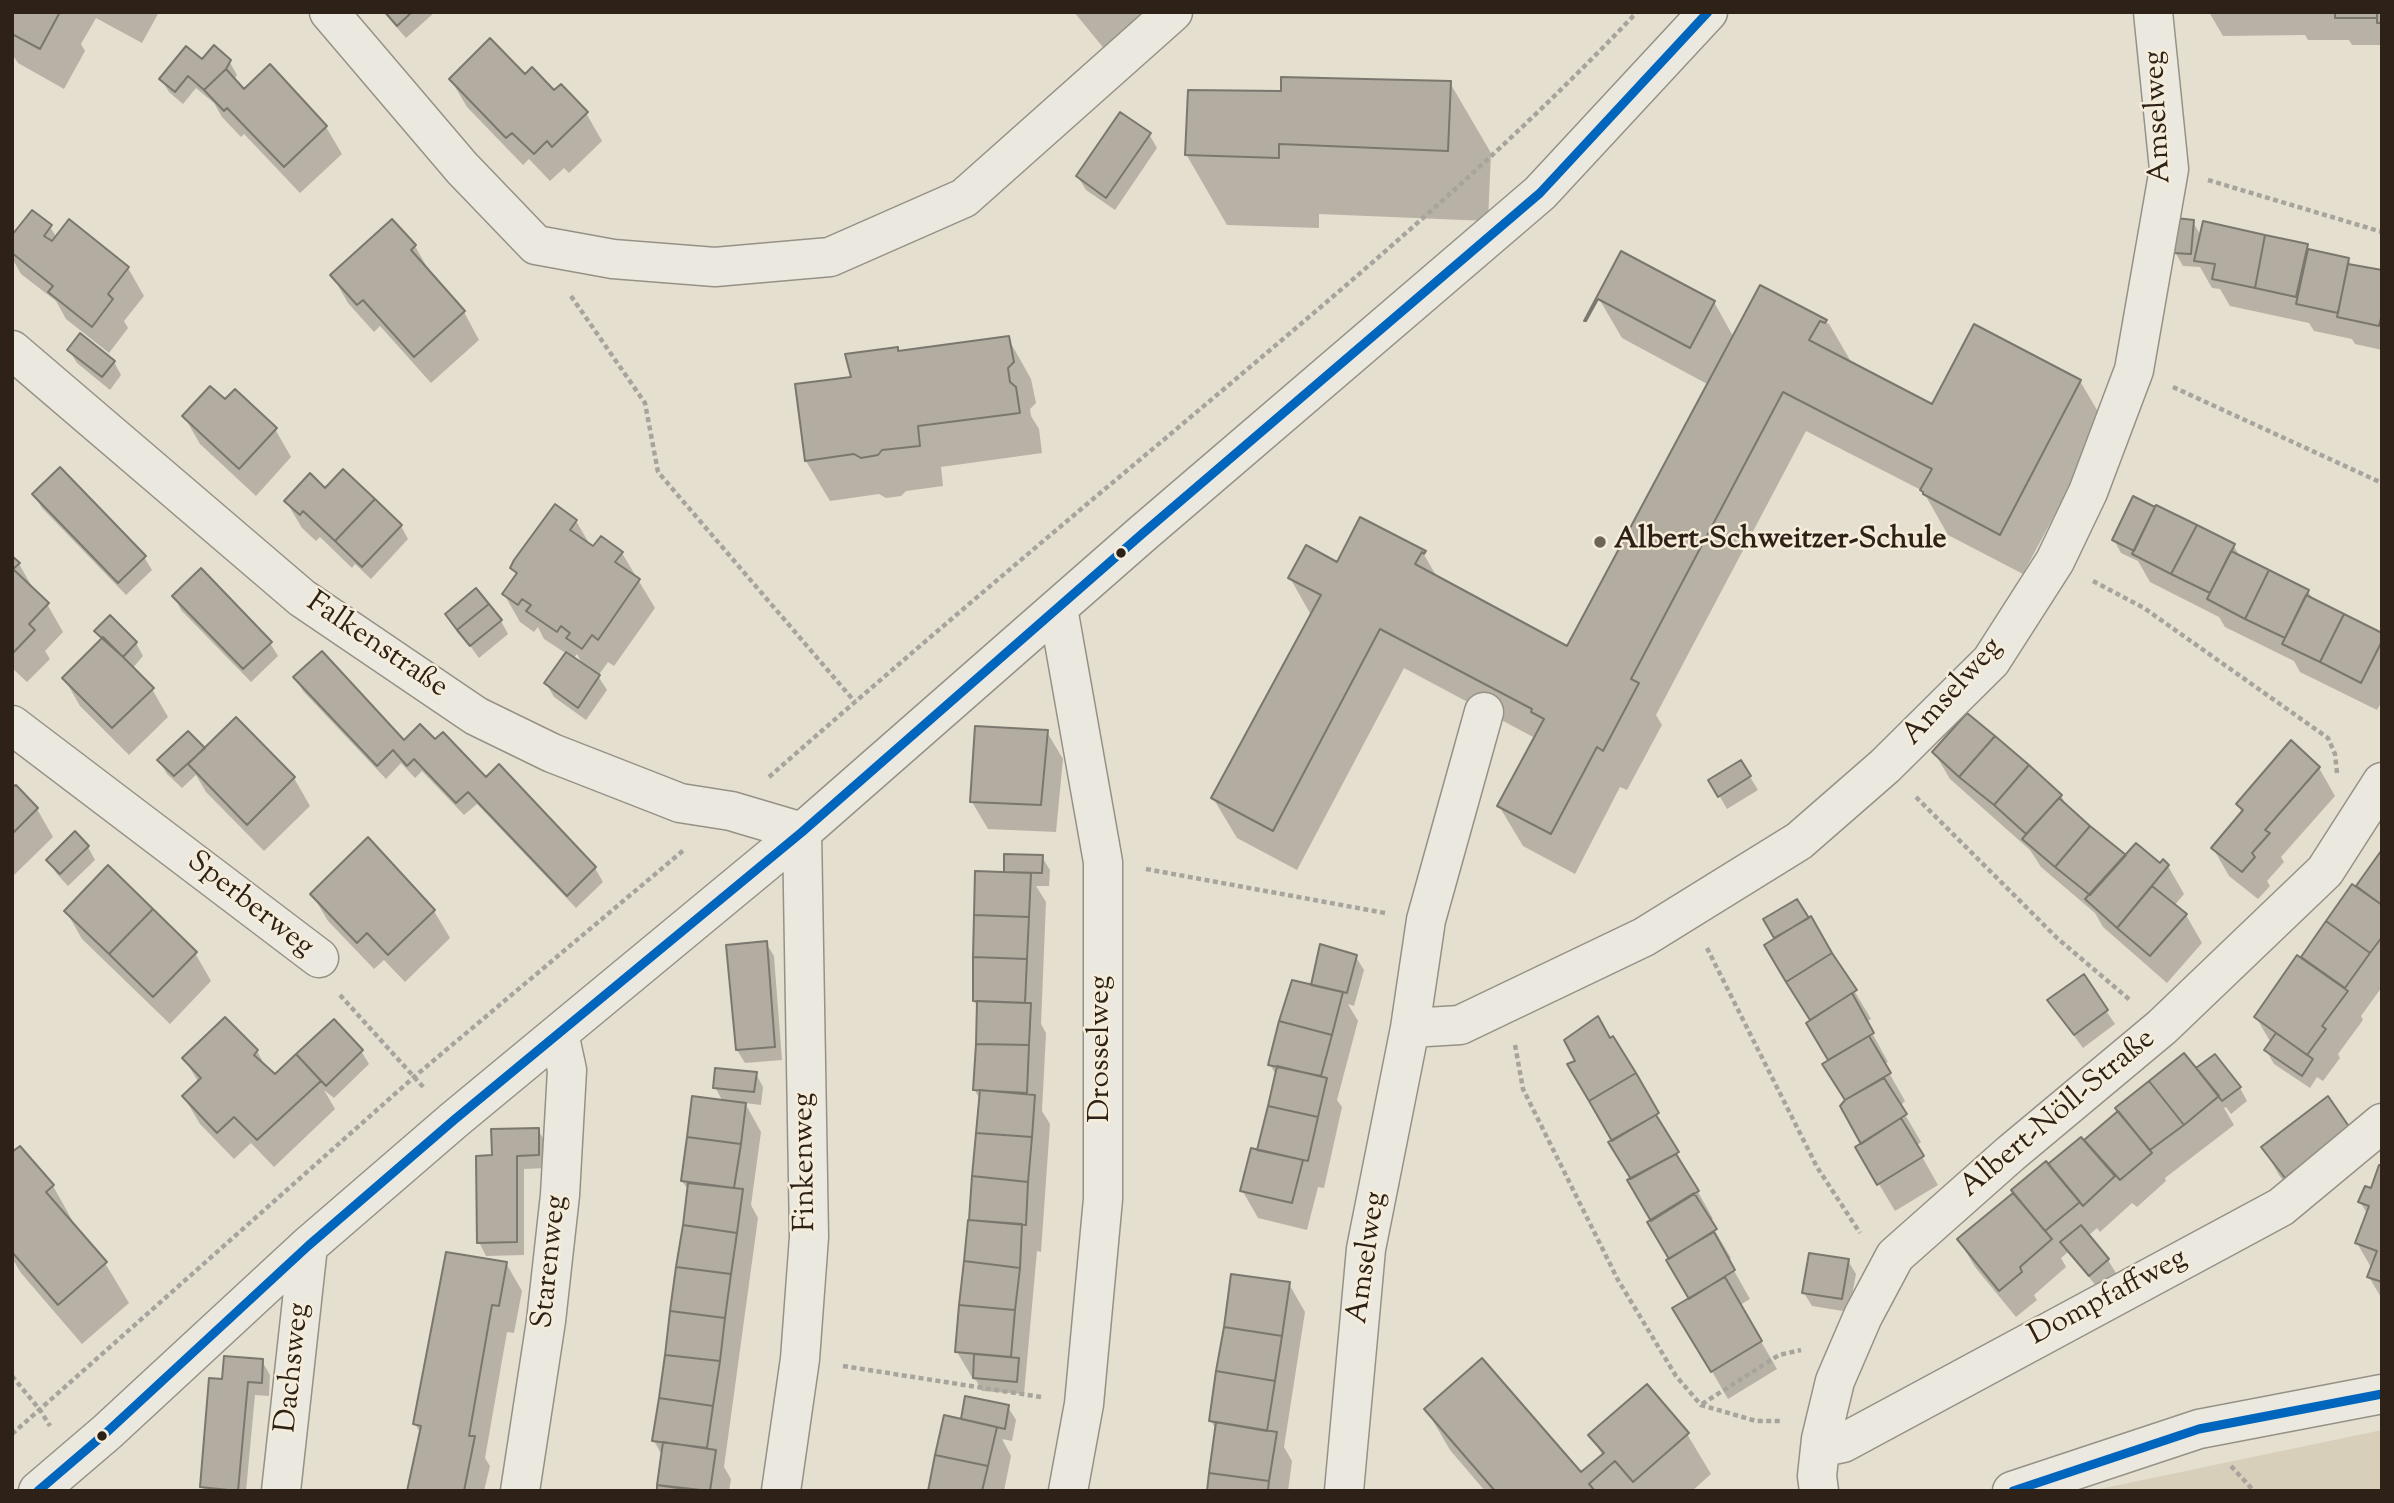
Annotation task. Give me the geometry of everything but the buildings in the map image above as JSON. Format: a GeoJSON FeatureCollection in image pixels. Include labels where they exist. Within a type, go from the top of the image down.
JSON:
{"type":"FeatureCollection","features":[{"type":"Feature","properties":{"kind":"street"},"geometry":{"type":"LineString","coordinates":[[330,12],[462,168],[536,245],[613,259],[715,267],[830,257],[964,198],[1173,12]]}},
{"type":"Feature","properties":{"kind":"street"},"geometry":{"type":"LineString","coordinates":[[38,1491],[107,1432],[309,1246],[454,1120],[802,832],[1540,193],[1708,12]]}},
{"type":"Feature","properties":{"kind":"street","name":"Amselweg"},"geometry":{"type":"LineString","coordinates":[[1410,1028],[1460,1024],[1644,937],[1799,841],[1885,766],[1991,661],[2055,561],[2088,492],[2134,370],[2169,169],[2154,12]]}},
{"type":"Feature","properties":{"kind":"street","name":"Falkenstraße"},"geometry":{"type":"LineString","coordinates":[[12,350],[302,598],[476,716],[552,752],[680,803],[731,811],[802,832]]}},
{"type":"Feature","properties":{"kind":"street","name":"Drosselweg"},"geometry":{"type":"LineString","coordinates":[[1058,608],[1103,862],[1103,1199],[1084,1404],[1068,1491]]}},
{"type":"Feature","properties":{"kind":"street","name":"Amselweg"},"geometry":{"type":"LineString","coordinates":[[1344,1491],[1366,1249],[1410,1028],[1426,920],[1484,712]]}},
{"type":"Feature","properties":{"kind":"street","name":"Sperberweg"},"geometry":{"type":"LineString","coordinates":[[12,725],[319,958]]}},
{"type":"Feature","properties":{"kind":"street","name":"Albert-Nöll-Straße"},"geometry":{"type":"LineString","coordinates":[[1819,1491],[1817,1476],[1820,1448],[1835,1381],[1863,1316],[1895,1256],[2020,1146],[2162,1027],[2325,871],[2382,782]]}},
{"type":"Feature","properties":{"kind":"street","name":"Finkenweg"},"geometry":{"type":"LineString","coordinates":[[781,1491],[800,1359],[809,1237],[802,832]]}},
{"type":"Feature","properties":{"kind":"street","name":"Starenweg"},"geometry":{"type":"LineString","coordinates":[[520,1491],[547,1321],[560,1195],[567,1070],[559,1033]]}},
{"type":"Feature","properties":{"kind":"street","name":"Dompfaffweg"},"geometry":{"type":"LineString","coordinates":[[1820,1448],[1843,1443],[2281,1207],[2382,1123]]}},
{"type":"Feature","properties":{"kind":"street","name":"Dachsweg"},"geometry":{"type":"LineString","coordinates":[[281,1491],[309,1246]]}},
{"type":"Feature","properties":{"kind":"street"},"geometry":{"type":"LineString","coordinates":[[2012,1491],[2199,1429],[2382,1394]]}},
{"type":"Feature","properties":{"kind":"path"},"geometry":{"type":"LineString","coordinates":[[12,1434],[414,1077],[1343,290],[1494,154],[1637,12]]}},
{"type":"Feature","properties":{"kind":"path"},"geometry":{"type":"LineString","coordinates":[[2169,169],[2382,232]]}},
{"type":"Feature","properties":{"kind":"path"},"geometry":{"type":"LineString","coordinates":[[536,245],[645,403],[658,472],[855,702]]}},
{"type":"Feature","properties":{"kind":"path"},"geometry":{"type":"LineString","coordinates":[[2134,370],[2382,483]]}},
{"type":"Feature","properties":{"kind":"path"},"geometry":{"type":"LineString","coordinates":[[2055,561],[2144,608],[2328,738],[2335,754],[2335,771]]}},
{"type":"Feature","properties":{"kind":"path"},"geometry":{"type":"LineString","coordinates":[[1885,766],[2057,938],[2131,1001]]}},
{"type":"Feature","properties":{"kind":"path"},"geometry":{"type":"LineString","coordinates":[[1103,862],[1426,920]]}},
{"type":"Feature","properties":{"kind":"path"},"geometry":{"type":"LineString","coordinates":[[1688,910],[1817,1167],[1865,1240]]}},
{"type":"Feature","properties":{"kind":"path","name":"Sperberweg"},"geometry":{"type":"LineString","coordinates":[[319,958],[332,986],[454,1120]]}},
{"type":"Feature","properties":{"kind":"path"},"geometry":{"type":"LineString","coordinates":[[1514,1040],[1523,1089],[1618,1280],[1676,1376],[1701,1405],[1756,1421],[1782,1421]]}},
{"type":"Feature","properties":{"kind":"path"},"geometry":{"type":"LineString","coordinates":[[1701,1405],[1779,1355],[1801,1350],[1830,1349],[1847,1354]]}},
{"type":"Feature","properties":{"kind":"path"},"geometry":{"type":"LineString","coordinates":[[800,1359],[1084,1404]]}},
{"type":"Feature","properties":{"kind":"path"},"geometry":{"type":"LineString","coordinates":[[12,1376],[40,1410],[72,1461]]}},
{"type":"Feature","properties":{"kind":"path"},"geometry":{"type":"LineString","coordinates":[[2248,1485],[2255,1491]]}},
{"type":"Feature","properties":{"kind":"shaded area"},"geometry":{"type":"Polygon","coordinates":[[[2382,1430],[2382,1491],[2090,1491],[2382,1430]]]}},
{"type":"Feature","properties":{"kind":"transit line"},"geometry":{"type":"LineString","coordinates":[[38,1491],[107,1432],[308,1246],[454,1120],[802,832],[1142,534],[1540,193],[1708,12]]}},
{"type":"Feature","properties":{"kind":"transit line"},"geometry":{"type":"LineString","coordinates":[[2013,1491],[2199,1429],[2382,1394]]}},
{"type":"Feature","properties":{"kind":"place","name":"Albert-Schweitzer-Schule"},"geometry":{"type":"Point","coordinates":[1600,542]}}]}
